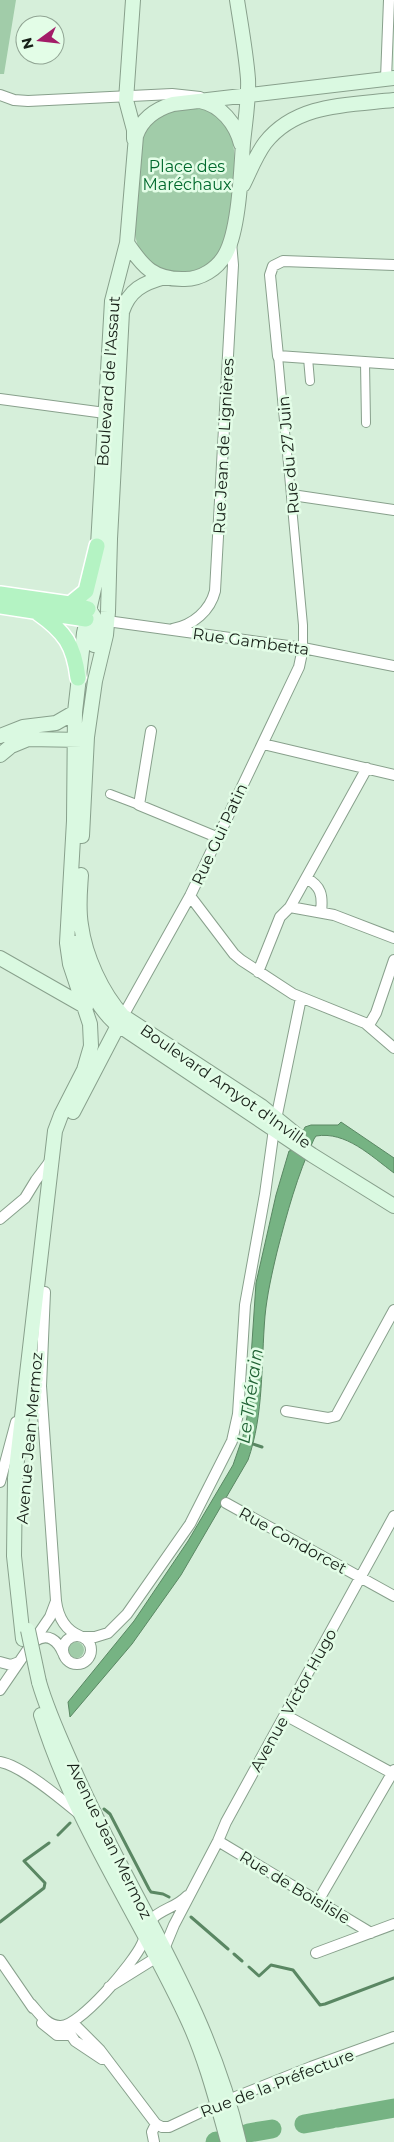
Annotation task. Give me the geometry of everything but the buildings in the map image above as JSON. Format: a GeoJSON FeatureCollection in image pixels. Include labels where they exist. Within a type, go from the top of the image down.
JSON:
{"type":"FeatureCollection","features":[{"type":"Feature","properties":{"kind":"main road"},"geometry":{"type":"LineString","coordinates":[[133,0],[126,95],[134,130],[134,143]]}},
{"type":"Feature","properties":{"kind":"main road"},"geometry":{"type":"LineString","coordinates":[[128,243],[142,265],[165,277],[189,279],[205,274],[219,264],[231,240],[239,194],[248,94],[247,72],[237,0]]}},
{"type":"Feature","properties":{"kind":"main road","name":"Boulevard de l'Assaut"},"geometry":{"type":"LineString","coordinates":[[95,617],[97,546],[112,301],[128,243],[134,143],[139,126],[150,114],[167,105],[190,100],[390,78]]}},
{"type":"Feature","properties":{"kind":"main road"},"geometry":{"type":"LineString","coordinates":[[190,100],[212,104],[226,116],[237,132],[242,152]]}},
{"type":"Feature","properties":{"kind":"main road"},"geometry":{"type":"LineString","coordinates":[[239,194],[261,149],[281,128],[300,115],[312,110],[394,100]]}},
{"type":"Feature","properties":{"kind":"main road","name":"Boulevard de l'Assaut"},"geometry":{"type":"LineString","coordinates":[[95,617],[122,312],[126,300],[132,291],[148,282],[165,277]]}},
{"type":"Feature","properties":{"kind":"main road"},"geometry":{"type":"LineString","coordinates":[[70,604],[86,591],[97,546]]}},
{"type":"Feature","properties":{"kind":"main road"},"geometry":{"type":"LineString","coordinates":[[0,594],[70,604],[95,617]]}},
{"type":"Feature","properties":{"kind":"main road"},"geometry":{"type":"LineString","coordinates":[[0,606],[36,612],[95,617]]}},
{"type":"Feature","properties":{"kind":"main road"},"geometry":{"type":"LineString","coordinates":[[36,612],[54,624],[66,638],[74,656],[78,678]]}},
{"type":"Feature","properties":{"kind":"main road"},"geometry":{"type":"LineString","coordinates":[[95,617],[78,678],[75,712],[81,739],[79,900],[81,926],[88,951],[97,974],[116,1007],[121,1021]]}},
{"type":"Feature","properties":{"kind":"main road"},"geometry":{"type":"LineString","coordinates":[[95,617],[91,707],[81,739],[71,885],[72,925],[77,951],[88,983],[104,1010]]}},
{"type":"Feature","properties":{"kind":"main road"},"geometry":{"type":"LineString","coordinates":[[0,736],[23,726],[56,723],[75,712]]}},
{"type":"Feature","properties":{"kind":"main road"},"geometry":{"type":"LineString","coordinates":[[0,755],[11,746],[28,740],[42,738],[81,739]]}},
{"type":"Feature","properties":{"kind":"main road","name":"Avenue Jean Mermoz"},"geometry":{"type":"LineString","coordinates":[[29,1636],[16,1590],[13,1528],[16,1465],[51,1160],[58,1120],[90,1053],[91,1029],[70,964],[67,948],[71,885]]}},
{"type":"Feature","properties":{"kind":"main road"},"geometry":{"type":"LineString","coordinates":[[0,958],[84,1006],[116,1011],[121,1021]]}},
{"type":"Feature","properties":{"kind":"main road","name":"Avenue Jean Mermoz"},"geometry":{"type":"LineString","coordinates":[[121,1021],[65,1129],[36,1353],[21,1497],[22,1562],[29,1636],[36,1684],[52,1748],[81,1815],[195,2009],[220,2073],[228,2142]]}},
{"type":"Feature","properties":{"kind":"main road","name":"Boulevard Amyot d'Inville"},"geometry":{"type":"LineString","coordinates":[[121,1021],[275,1123],[351,1178],[394,1206]]}},
{"type":"Feature","properties":{"kind":"main road","name":"Avenue Jean Mermoz"},"geometry":{"type":"LineString","coordinates":[[36,1684],[83,1792],[152,1937],[239,2142]]}},
{"type":"Feature","properties":{"kind":"street"},"geometry":{"type":"LineString","coordinates":[[389,0],[390,78]]}},
{"type":"Feature","properties":{"kind":"street"},"geometry":{"type":"LineString","coordinates":[[0,95],[14,100],[28,101],[172,94],[209,98]]}},
{"type":"Feature","properties":{"kind":"street","name":"Rue Jean de Lignières"},"geometry":{"type":"LineString","coordinates":[[173,629],[186,626],[201,615],[209,605],[214,591],[232,276],[231,240]]}},
{"type":"Feature","properties":{"kind":"street","name":"Rue du 27 Juin"},"geometry":{"type":"LineString","coordinates":[[303,648],[303,625],[292,495],[270,274],[275,265],[288,261],[394,265]]}},
{"type":"Feature","properties":{"kind":"street"},"geometry":{"type":"LineString","coordinates":[[278,356],[394,364]]}},
{"type":"Feature","properties":{"kind":"street"},"geometry":{"type":"LineString","coordinates":[[308,358],[310,381]]}},
{"type":"Feature","properties":{"kind":"street"},"geometry":{"type":"LineString","coordinates":[[365,362],[366,423]]}},
{"type":"Feature","properties":{"kind":"street"},"geometry":{"type":"LineString","coordinates":[[0,398],[105,413]]}},
{"type":"Feature","properties":{"kind":"street"},"geometry":{"type":"LineString","coordinates":[[292,495],[394,510]]}},
{"type":"Feature","properties":{"kind":"street","name":"Rue Gambetta"},"geometry":{"type":"LineString","coordinates":[[95,617],[303,648],[394,666]]}},
{"type":"Feature","properties":{"kind":"street","name":"Rue Gui Patin"},"geometry":{"type":"LineString","coordinates":[[121,1021],[190,896],[299,666],[303,648]]}},
{"type":"Feature","properties":{"kind":"street"},"geometry":{"type":"LineString","coordinates":[[139,805],[151,731]]}},
{"type":"Feature","properties":{"kind":"street"},"geometry":{"type":"LineString","coordinates":[[263,744],[394,775]]}},
{"type":"Feature","properties":{"kind":"street"},"geometry":{"type":"LineString","coordinates":[[258,972],[280,917],[290,907],[367,768]]}},
{"type":"Feature","properties":{"kind":"street"},"geometry":{"type":"LineString","coordinates":[[110,794],[218,838]]}},
{"type":"Feature","properties":{"kind":"street"},"geometry":{"type":"LineString","coordinates":[[306,878],[316,884],[321,892],[321,912]]}},
{"type":"Feature","properties":{"kind":"street"},"geometry":{"type":"LineString","coordinates":[[190,896],[234,954],[258,972],[301,998],[352,1016],[369,1025],[394,1048]]}},
{"type":"Feature","properties":{"kind":"street"},"geometry":{"type":"LineString","coordinates":[[290,907],[334,915],[394,938]]}},
{"type":"Feature","properties":{"kind":"street"},"geometry":{"type":"LineString","coordinates":[[369,1025],[376,1012],[394,960]]}},
{"type":"Feature","properties":{"kind":"street"},"geometry":{"type":"LineString","coordinates":[[64,1653],[64,1646],[67,1640],[73,1636],[95,1637],[108,1633],[127,1614],[190,1524],[232,1441],[239,1404],[245,1305],[265,1194],[275,1123],[301,998]]}},
{"type":"Feature","properties":{"kind":"street"},"geometry":{"type":"LineString","coordinates":[[0,1219],[25,1198],[51,1160]]}},
{"type":"Feature","properties":{"kind":"street"},"geometry":{"type":"LineString","coordinates":[[29,1636],[52,1639],[58,1643],[67,1660],[73,1663],[80,1664],[91,1655],[92,1649],[89,1642],[73,1632],[62,1621],[56,1601],[41,1386],[45,1292]]}},
{"type":"Feature","properties":{"kind":"street"},"geometry":{"type":"LineString","coordinates":[[286,1411],[328,1418],[336,1416],[394,1310]]}},
{"type":"Feature","properties":{"kind":"street"},"geometry":{"type":"LineString","coordinates":[[0,1482],[11,1443],[27,1368]]}},
{"type":"Feature","properties":{"kind":"street","name":"Rue Condorcet"},"geometry":{"type":"LineString","coordinates":[[226,1503],[394,1596]]}},
{"type":"Feature","properties":{"kind":"street","name":"Avenue Victor Hugo"},"geometry":{"type":"LineString","coordinates":[[110,1987],[135,1969],[152,1937],[174,1926],[226,1822],[394,1516]]}},
{"type":"Feature","properties":{"kind":"street"},"geometry":{"type":"LineString","coordinates":[[0,1690],[19,1662],[29,1636],[50,1616],[56,1601]]}},
{"type":"Feature","properties":{"kind":"street"},"geometry":{"type":"LineString","coordinates":[[0,1662],[7,1665],[19,1662]]}},
{"type":"Feature","properties":{"kind":"street"},"geometry":{"type":"LineString","coordinates":[[285,1715],[393,1771],[318,1901]]}},
{"type":"Feature","properties":{"kind":"street"},"geometry":{"type":"LineString","coordinates":[[0,1762],[25,1774],[81,1815]]}},
{"type":"Feature","properties":{"kind":"street","name":"Rue de Boislisle"},"geometry":{"type":"LineString","coordinates":[[218,1841],[371,1933]]}},
{"type":"Feature","properties":{"kind":"street","name":"Avenue Victor Hugo"},"geometry":{"type":"LineString","coordinates":[[72,2028],[110,1987],[195,1886]]}},
{"type":"Feature","properties":{"kind":"street","name":"Rue de Boislisle"},"geometry":{"type":"LineString","coordinates":[[316,1953],[394,1924]]}},
{"type":"Feature","properties":{"kind":"street"},"geometry":{"type":"LineString","coordinates":[[0,1960],[31,2004],[50,2023],[56,2026],[72,2028],[78,2043],[101,2058],[118,2074],[158,2126],[152,2132],[154,2140]]}},
{"type":"Feature","properties":{"kind":"street","name":"Rue de la Préfecture"},"geometry":{"type":"LineString","coordinates":[[158,2126],[169,2126],[311,2067],[394,2037]]}},
{"type":"Feature","properties":{"kind":"green space"},"geometry":{"type":"Polygon","coordinates":[[[0,0],[16,0],[4,74],[0,74],[0,0]]]}},
{"type":"Feature","properties":{"kind":"green space","name":"Place des Maréchaux"},"geometry":{"type":"Polygon","coordinates":[[[202,107],[220,115],[228,126],[233,142],[235,181],[230,221],[220,251],[214,259],[196,270],[175,273],[155,267],[141,254],[138,246],[134,229],[141,144],[150,125],[156,119],[172,111],[202,107]]]}},
{"type":"Feature","properties":{"kind":"green space"},"geometry":{"type":"Polygon","coordinates":[[[76,1642],[82,1644],[84,1650],[82,1656],[76,1658],[70,1656],[68,1650],[70,1644],[76,1642]]]}},
{"type":"Feature","properties":{"kind":"water","name":"Le Thérain"},"geometry":{"type":"Polygon","coordinates":[[[341,1122],[394,1158],[394,1173],[358,1146],[348,1141],[327,1135],[316,1136],[314,1139],[293,1195],[270,1284],[265,1316],[257,1425],[248,1460],[181,1575],[132,1644],[70,1717],[68,1702],[134,1621],[188,1541],[233,1465],[247,1417],[256,1283],[276,1195],[289,1151],[294,1150],[305,1127],[311,1125],[338,1125],[341,1122]]]}},
{"type":"Feature","properties":{"kind":"waterway","name":"Le Thérain"},"geometry":{"type":"LineString","coordinates":[[250,1443],[262,1447]]}},
{"type":"Feature","properties":{"kind":"waterway"},"geometry":{"type":"LineString","coordinates":[[104,1809],[110,1814],[151,1892],[169,1897]]}},
{"type":"Feature","properties":{"kind":"waterway"},"geometry":{"type":"LineString","coordinates":[[58,1835],[70,1823]]}},
{"type":"Feature","properties":{"kind":"waterway"},"geometry":{"type":"LineString","coordinates":[[0,1922],[44,1888],[45,1883],[24,1861],[49,1843]]}},
{"type":"Feature","properties":{"kind":"waterway"},"geometry":{"type":"LineString","coordinates":[[191,1917],[228,1949]]}},
{"type":"Feature","properties":{"kind":"waterway"},"geometry":{"type":"LineString","coordinates":[[234,1954],[242,1961]]}},
{"type":"Feature","properties":{"kind":"waterway"},"geometry":{"type":"LineString","coordinates":[[249,1967],[259,1976],[271,1965],[293,1970],[320,2005],[394,1978]]}},
{"type":"Feature","properties":{"kind":"waterway"},"geometry":{"type":"LineString","coordinates":[[338,2118],[394,2108]]}},
{"type":"Feature","properties":{"kind":"waterway"},"geometry":{"type":"LineString","coordinates":[[304,2124],[332,2119]]}},
{"type":"Feature","properties":{"kind":"waterway"},"geometry":{"type":"LineString","coordinates":[[248,2133],[272,2129]]}}]}
